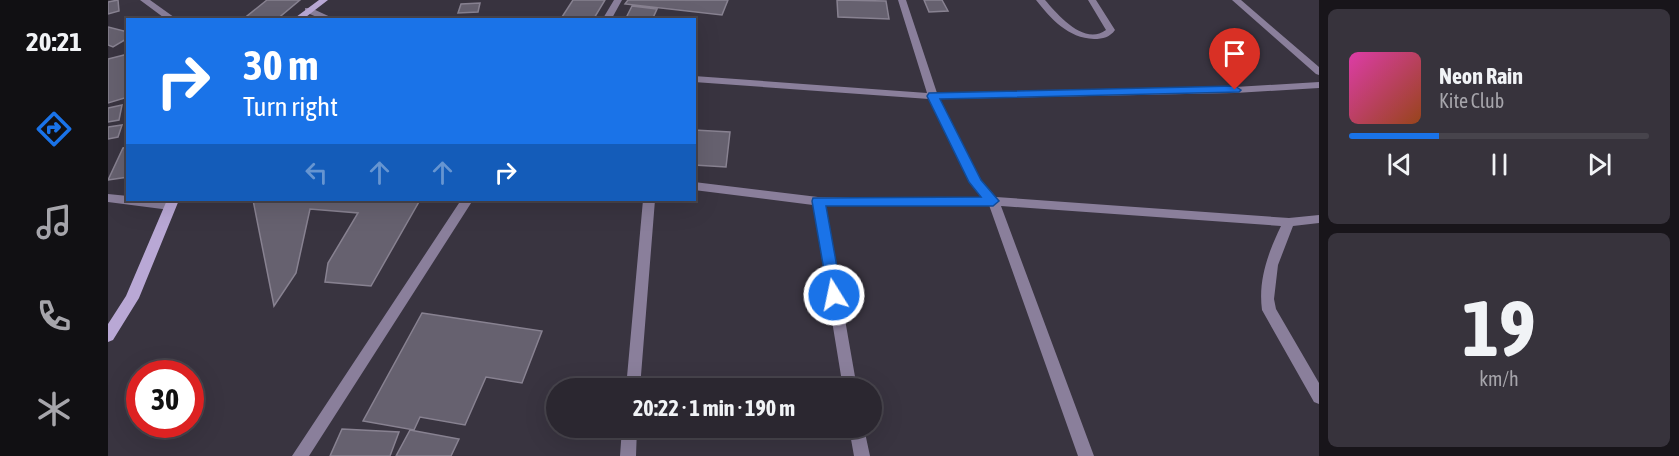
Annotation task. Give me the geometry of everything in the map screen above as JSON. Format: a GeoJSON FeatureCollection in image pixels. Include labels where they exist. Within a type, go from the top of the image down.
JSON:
{"type":"FeatureCollection","features":[{"type":"Feature","properties":{"kind":"street"},"geometry":{"type":"LineString","coordinates":[[144,0],[171,18]]}},
{"type":"Feature","properties":{"kind":"street"},"geometry":{"type":"LineString","coordinates":[[298,18],[324,0]]}},
{"type":"Feature","properties":{"kind":"street"},"geometry":{"type":"LineString","coordinates":[[607,18],[618,0]]}},
{"type":"Feature","properties":{"kind":"street"},"geometry":{"type":"LineString","coordinates":[[902,0],[933,96],[976,182],[993,201],[1086,456]]}},
{"type":"Feature","properties":{"kind":"street"},"geometry":{"type":"LineString","coordinates":[[1040,0],[1067,29],[1080,36],[1103,36],[1111,30],[1092,0]]}},
{"type":"Feature","properties":{"kind":"street"},"geometry":{"type":"LineString","coordinates":[[1236,0],[1319,72]]}},
{"type":"Feature","properties":{"kind":"street"},"geometry":{"type":"LineString","coordinates":[[308,10],[328,18]]}},
{"type":"Feature","properties":{"kind":"street"},"geometry":{"type":"LineString","coordinates":[[696,79],[933,96],[1235,90],[1319,85]]}},
{"type":"Feature","properties":{"kind":"street"},"geometry":{"type":"LineString","coordinates":[[696,186],[818,201],[993,201],[1289,222],[1319,219]]}},
{"type":"Feature","properties":{"kind":"street"},"geometry":{"type":"LineString","coordinates":[[108,198],[126,199]]}},
{"type":"Feature","properties":{"kind":"street"},"geometry":{"type":"LineString","coordinates":[[108,336],[132,298],[172,203],[146,201]]}},
{"type":"Feature","properties":{"kind":"street"},"geometry":{"type":"LineString","coordinates":[[300,456],[466,201]]}},
{"type":"Feature","properties":{"kind":"street"},"geometry":{"type":"LineString","coordinates":[[634,378],[650,201]]}},
{"type":"Feature","properties":{"kind":"street"},"geometry":{"type":"LineString","coordinates":[[818,201],[848,378]]}},
{"type":"Feature","properties":{"kind":"street"},"geometry":{"type":"LineString","coordinates":[[1289,222],[1273,256],[1265,294],[1269,310],[1319,397]]}},
{"type":"Feature","properties":{"kind":"street"},"geometry":{"type":"LineString","coordinates":[[628,456],[629,438]]}},
{"type":"Feature","properties":{"kind":"street"},"geometry":{"type":"LineString","coordinates":[[859,438],[862,456]]}},
{"type":"Feature","properties":{"kind":"building"},"geometry":{"type":"Polygon","coordinates":[[[118,0],[119,11],[108,14],[108,2],[118,0]]]}},
{"type":"Feature","properties":{"kind":"building"},"geometry":{"type":"Polygon","coordinates":[[[267,0],[300,0],[278,18],[244,18],[267,0]]]}},
{"type":"Feature","properties":{"kind":"building"},"geometry":{"type":"Polygon","coordinates":[[[573,0],[605,0],[594,18],[561,18],[573,0]]]}},
{"type":"Feature","properties":{"kind":"building"},"geometry":{"type":"Polygon","coordinates":[[[628,0],[728,0],[722,15],[625,4],[628,0]]]}},
{"type":"Feature","properties":{"kind":"building"},"geometry":{"type":"Polygon","coordinates":[[[837,0],[886,1],[889,19],[838,17],[837,0]]]}},
{"type":"Feature","properties":{"kind":"building"},"geometry":{"type":"Polygon","coordinates":[[[924,0],[942,0],[948,11],[929,12],[924,0]]]}},
{"type":"Feature","properties":{"kind":"building"},"geometry":{"type":"Polygon","coordinates":[[[480,3],[478,12],[458,13],[461,4],[480,3]]]}},
{"type":"Feature","properties":{"kind":"building"},"geometry":{"type":"Polygon","coordinates":[[[632,6],[657,9],[653,18],[626,18],[632,6]]]}},
{"type":"Feature","properties":{"kind":"building"},"geometry":{"type":"Polygon","coordinates":[[[108,27],[126,32],[126,39],[113,47],[108,45],[108,27]]]}},
{"type":"Feature","properties":{"kind":"building"},"geometry":{"type":"Polygon","coordinates":[[[126,54],[126,98],[108,103],[108,59],[126,54]]]}},
{"type":"Feature","properties":{"kind":"building"},"geometry":{"type":"Polygon","coordinates":[[[122,105],[119,120],[108,122],[108,108],[122,105]]]}},
{"type":"Feature","properties":{"kind":"building"},"geometry":{"type":"Polygon","coordinates":[[[122,125],[118,137],[108,139],[108,127],[122,125]]]}},
{"type":"Feature","properties":{"kind":"building"},"geometry":{"type":"Polygon","coordinates":[[[696,130],[730,132],[726,167],[696,165],[696,130]]]}},
{"type":"Feature","properties":{"kind":"building"},"geometry":{"type":"Polygon","coordinates":[[[126,147],[126,177],[108,180],[123,148],[126,147]]]}},
{"type":"Feature","properties":{"kind":"building"},"geometry":{"type":"Polygon","coordinates":[[[253,201],[419,201],[371,286],[325,282],[328,263],[358,213],[310,209],[296,273],[274,306],[253,201]]]}},
{"type":"Feature","properties":{"kind":"building"},"geometry":{"type":"Polygon","coordinates":[[[422,313],[542,331],[522,383],[486,377],[465,425],[420,417],[414,430],[363,421],[422,313]]]}},
{"type":"Feature","properties":{"kind":"building"},"geometry":{"type":"Polygon","coordinates":[[[342,429],[399,432],[390,456],[330,456],[342,429]]]}},
{"type":"Feature","properties":{"kind":"building"},"geometry":{"type":"Polygon","coordinates":[[[410,430],[459,439],[451,456],[396,456],[410,430]]]}},
{"type":"Feature","properties":{"kind":"route"},"geometry":{"type":"LineString","coordinates":[[834,295],[818,201],[993,201],[976,182],[933,96],[1235,90]]}}]}
